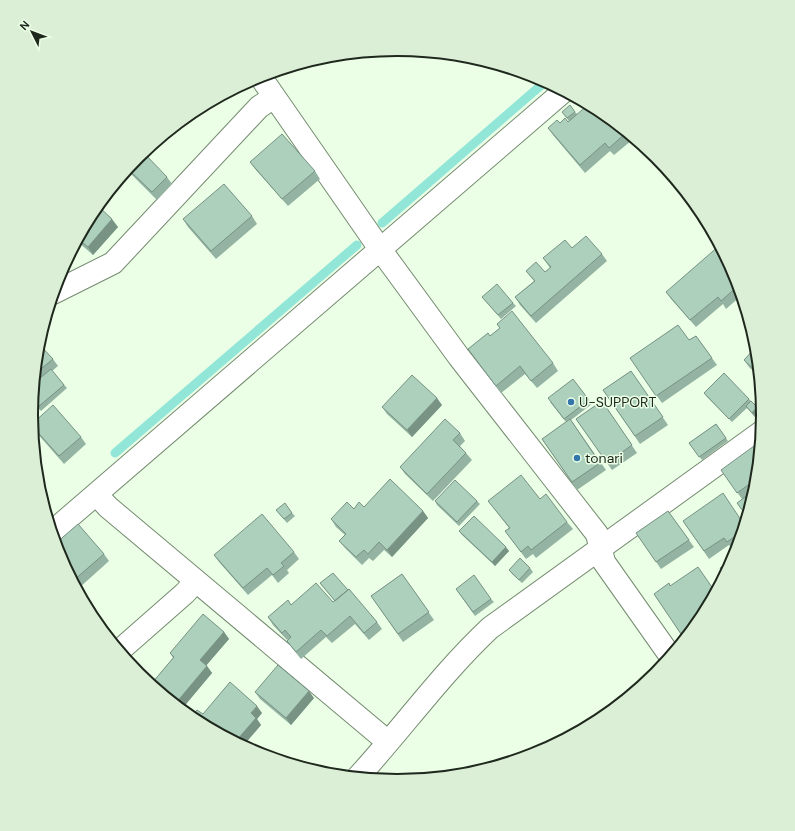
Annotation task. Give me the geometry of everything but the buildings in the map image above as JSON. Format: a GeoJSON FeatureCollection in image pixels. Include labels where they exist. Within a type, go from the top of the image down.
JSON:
{"type":"FeatureCollection","features":[{"type":"Feature","properties":{"kind":"street"},"geometry":{"type":"LineString","coordinates":[[264,82],[380,250],[459,357],[597,534],[604,562],[668,653]]}},
{"type":"Feature","properties":{"kind":"street"},"geometry":{"type":"LineString","coordinates":[[56,528],[560,95]]}},
{"type":"Feature","properties":{"kind":"street"},"geometry":{"type":"LineString","coordinates":[[61,289],[113,262],[259,107],[274,97]]}},
{"type":"Feature","properties":{"kind":"street"},"geometry":{"type":"LineString","coordinates":[[361,773],[450,668],[485,633],[512,611],[756,435]]}},
{"type":"Feature","properties":{"kind":"street"},"geometry":{"type":"LineString","coordinates":[[96,494],[108,508],[388,742]]}},
{"type":"Feature","properties":{"kind":"street"},"geometry":{"type":"LineString","coordinates":[[123,648],[185,594],[196,581]]}},
{"type":"Feature","properties":{"kind":"waterway"},"geometry":{"type":"LineString","coordinates":[[382,223],[541,86]]}},
{"type":"Feature","properties":{"kind":"waterway"},"geometry":{"type":"LineString","coordinates":[[115,453],[357,245]]}},
{"type":"Feature","properties":{"kind":"place","name":"U-SUPPORT"},"geometry":{"type":"Point","coordinates":[571,402]}},
{"type":"Feature","properties":{"kind":"place","name":"tonari"},"geometry":{"type":"Point","coordinates":[577,458]}}]}
